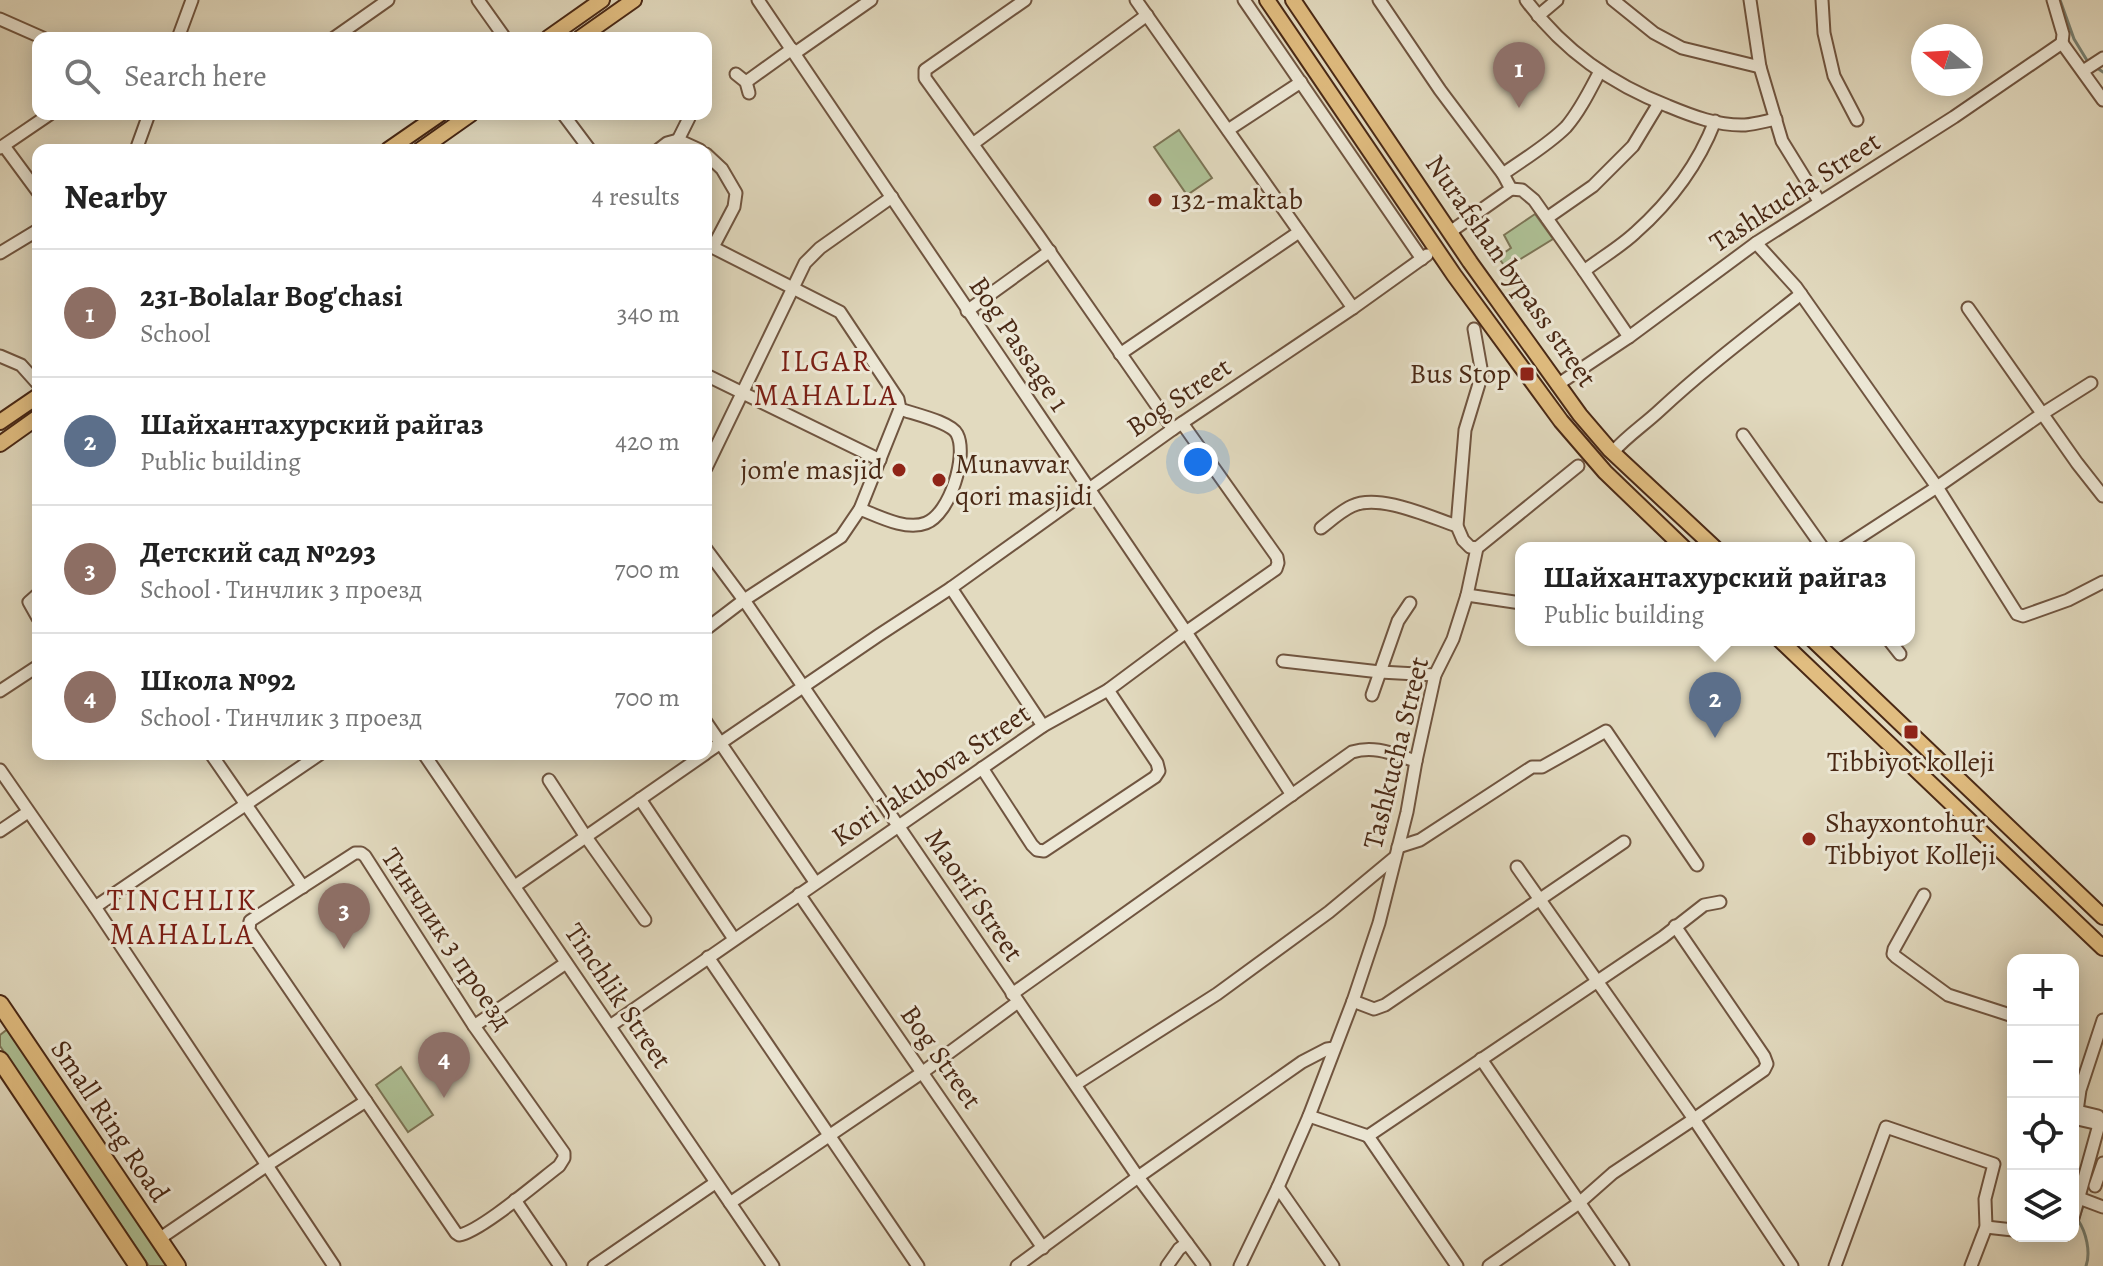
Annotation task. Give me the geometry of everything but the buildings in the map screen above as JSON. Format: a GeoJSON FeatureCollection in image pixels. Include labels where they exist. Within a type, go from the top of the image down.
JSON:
{"type":"FeatureCollection","features":[{"type":"Feature","properties":{"kind":"highway","name":"Small Ring Road"},"geometry":{"type":"LineString","coordinates":[[2,1014],[177,1266]]}},
{"type":"Feature","properties":{"kind":"highway","name":"Small Ring Road"},"geometry":{"type":"LineString","coordinates":[[0,1060],[138,1266]]}},
{"type":"Feature","properties":{"kind":"main road"},"geometry":{"type":"LineString","coordinates":[[557,32],[602,0]]}},
{"type":"Feature","properties":{"kind":"main road"},"geometry":{"type":"LineString","coordinates":[[589,32],[634,0]]}},
{"type":"Feature","properties":{"kind":"main road","name":"Nurafshan bypass street"},"geometry":{"type":"LineString","coordinates":[[1267,0],[1454,275],[1561,421],[1605,472],[1678,542]]}},
{"type":"Feature","properties":{"kind":"main road","name":"Nurafshan bypass street"},"geometry":{"type":"LineString","coordinates":[[1295,1],[1557,385],[1598,437],[1709,542]]}},
{"type":"Feature","properties":{"kind":"main road"},"geometry":{"type":"LineString","coordinates":[[1292,35],[1304,35],[1309,23]]}},
{"type":"Feature","properties":{"kind":"main road"},"geometry":{"type":"LineString","coordinates":[[397,144],[431,120]]}},
{"type":"Feature","properties":{"kind":"main road"},"geometry":{"type":"LineString","coordinates":[[428,144],[462,120]]}},
{"type":"Feature","properties":{"kind":"main road"},"geometry":{"type":"LineString","coordinates":[[0,422],[32,400]]}},
{"type":"Feature","properties":{"kind":"main road"},"geometry":{"type":"LineString","coordinates":[[0,444],[32,421]]}},
{"type":"Feature","properties":{"kind":"main road"},"geometry":{"type":"LineString","coordinates":[[1786,646],[2103,948]]}},
{"type":"Feature","properties":{"kind":"main road"},"geometry":{"type":"LineString","coordinates":[[1819,646],[2103,917]]}},
{"type":"Feature","properties":{"kind":"main road"},"geometry":{"type":"LineString","coordinates":[[2031,880],[2044,878],[2046,864]]}},
{"type":"Feature","properties":{"kind":"street"},"geometry":{"type":"LineString","coordinates":[[180,32],[192,0]]}},
{"type":"Feature","properties":{"kind":"street"},"geometry":{"type":"LineString","coordinates":[[343,32],[388,0]]}},
{"type":"Feature","properties":{"kind":"street"},"geometry":{"type":"LineString","coordinates":[[478,0],[501,32]]}},
{"type":"Feature","properties":{"kind":"street","name":"Bog Passage 1"},"geometry":{"type":"LineString","coordinates":[[758,0],[1186,632],[1292,795]]}},
{"type":"Feature","properties":{"kind":"street"},"geometry":{"type":"LineString","coordinates":[[743,83],[871,0]]}},
{"type":"Feature","properties":{"kind":"street"},"geometry":{"type":"LineString","coordinates":[[1025,0],[925,70],[925,78],[974,143],[1120,354],[1177,426]]}},
{"type":"Feature","properties":{"kind":"street"},"geometry":{"type":"LineString","coordinates":[[1136,0],[1353,308]]}},
{"type":"Feature","properties":{"kind":"street"},"geometry":{"type":"LineString","coordinates":[[1228,130],[1301,82],[1244,0]]}},
{"type":"Feature","properties":{"kind":"street"},"geometry":{"type":"LineString","coordinates":[[1379,0],[1511,189]]}},
{"type":"Feature","properties":{"kind":"street"},"geometry":{"type":"LineString","coordinates":[[1526,0],[1575,53],[1600,71],[1659,103],[1697,119],[1744,125],[1776,119]]}},
{"type":"Feature","properties":{"kind":"street"},"geometry":{"type":"LineString","coordinates":[[1538,16],[1557,0]]}},
{"type":"Feature","properties":{"kind":"street"},"geometry":{"type":"LineString","coordinates":[[1613,0],[1654,33],[1682,48],[1760,67]]}},
{"type":"Feature","properties":{"kind":"street"},"geometry":{"type":"LineString","coordinates":[[1750,0],[1760,67],[1782,141],[1819,201]]}},
{"type":"Feature","properties":{"kind":"street"},"geometry":{"type":"LineString","coordinates":[[1822,0],[1824,33],[1834,76],[1857,120]]}},
{"type":"Feature","properties":{"kind":"street"},"geometry":{"type":"LineString","coordinates":[[2053,0],[2063,34],[2062,43],[2103,100]]}},
{"type":"Feature","properties":{"kind":"street"},"geometry":{"type":"LineString","coordinates":[[974,143],[1147,15]]}},
{"type":"Feature","properties":{"kind":"street"},"geometry":{"type":"LineString","coordinates":[[0,19],[32,33]]}},
{"type":"Feature","properties":{"kind":"street","name":"Tashkucha Street"},"geometry":{"type":"LineString","coordinates":[[1557,385],[1629,337],[1756,243],[1954,117],[2062,43]]}},
{"type":"Feature","properties":{"kind":"street"},"geometry":{"type":"LineString","coordinates":[[2083,71],[2102,59]]}},
{"type":"Feature","properties":{"kind":"street"},"geometry":{"type":"LineString","coordinates":[[1503,174],[1565,127],[1584,102],[1600,71]]}},
{"type":"Feature","properties":{"kind":"street","name":"Bog Street"},"geometry":{"type":"LineString","coordinates":[[712,749],[1018,542],[1177,426],[1425,257],[1301,82]]}},
{"type":"Feature","properties":{"kind":"street"},"geometry":{"type":"LineString","coordinates":[[1547,218],[1593,186],[1633,146],[1659,103]]}},
{"type":"Feature","properties":{"kind":"street"},"geometry":{"type":"LineString","coordinates":[[32,184],[2,147],[41,120]]}},
{"type":"Feature","properties":{"kind":"street"},"geometry":{"type":"LineString","coordinates":[[138,144],[147,120]]}},
{"type":"Feature","properties":{"kind":"street"},"geometry":{"type":"LineString","coordinates":[[568,120],[586,144]]}},
{"type":"Feature","properties":{"kind":"street"},"geometry":{"type":"LineString","coordinates":[[678,140],[688,120]]}},
{"type":"Feature","properties":{"kind":"street"},"geometry":{"type":"LineString","coordinates":[[1584,271],[1635,234],[1676,190],[1706,145],[1715,121]]}},
{"type":"Feature","properties":{"kind":"street"},"geometry":{"type":"LineString","coordinates":[[666,144],[678,140],[687,144]]}},
{"type":"Feature","properties":{"kind":"street"},"geometry":{"type":"LineString","coordinates":[[712,160],[722,169],[736,193],[734,207],[712,240]]}},
{"type":"Feature","properties":{"kind":"street"},"geometry":{"type":"LineString","coordinates":[[1450,232],[1511,189],[1522,190],[1547,218],[1629,337]]}},
{"type":"Feature","properties":{"kind":"street"},"geometry":{"type":"LineString","coordinates":[[712,456],[805,263],[816,251],[892,197]]}},
{"type":"Feature","properties":{"kind":"street"},"geometry":{"type":"LineString","coordinates":[[1120,354],[1299,232]]}},
{"type":"Feature","properties":{"kind":"street"},"geometry":{"type":"LineString","coordinates":[[0,253],[32,234]]}},
{"type":"Feature","properties":{"kind":"street"},"geometry":{"type":"LineString","coordinates":[[1756,243],[1801,294],[1937,487],[2017,614],[2023,616],[2068,600],[2103,582]]}},
{"type":"Feature","properties":{"kind":"street"},"geometry":{"type":"LineString","coordinates":[[712,247],[840,312],[898,399],[900,409],[860,509],[841,537],[712,624]]}},
{"type":"Feature","properties":{"kind":"street"},"geometry":{"type":"LineString","coordinates":[[967,311],[1050,251]]}},
{"type":"Feature","properties":{"kind":"street"},"geometry":{"type":"LineString","coordinates":[[1613,452],[1678,392],[1801,294]]}},
{"type":"Feature","properties":{"kind":"street"},"geometry":{"type":"LineString","coordinates":[[1968,308],[2103,496]]}},
{"type":"Feature","properties":{"kind":"street"},"geometry":{"type":"LineString","coordinates":[[1474,329],[1482,374],[1465,430],[1457,526],[1463,540],[1470,547],[1477,548],[1578,466]]}},
{"type":"Feature","properties":{"kind":"street"},"geometry":{"type":"LineString","coordinates":[[0,356],[21,365],[32,377]]}},
{"type":"Feature","properties":{"kind":"street"},"geometry":{"type":"LineString","coordinates":[[712,378],[880,460]]}},
{"type":"Feature","properties":{"kind":"street"},"geometry":{"type":"LineString","coordinates":[[1852,542],[2091,383]]}},
{"type":"Feature","properties":{"kind":"street"},"geometry":{"type":"LineString","coordinates":[[860,509],[899,523],[926,524],[943,510],[951,495],[959,455],[957,432],[949,426],[900,409]]}},
{"type":"Feature","properties":{"kind":"street","name":"Kori Jakubova Street"},"geometry":{"type":"LineString","coordinates":[[610,1026],[1043,726],[1108,690],[1276,569],[1277,557],[1177,426]]}},
{"type":"Feature","properties":{"kind":"street"},"geometry":{"type":"LineString","coordinates":[[1743,435],[1819,542]]}},
{"type":"Feature","properties":{"kind":"street"},"geometry":{"type":"LineString","coordinates":[[1321,528],[1353,504],[1374,502],[1391,504],[1457,526]]}},
{"type":"Feature","properties":{"kind":"street","name":"Tashkucha Street"},"geometry":{"type":"LineString","coordinates":[[1240,1266],[1309,1116],[1379,923],[1435,675],[1453,639],[1477,548]]}},
{"type":"Feature","properties":{"kind":"street","name":"Maorif Street"},"geometry":{"type":"LineString","coordinates":[[712,557],[1138,1177],[1204,1266]]}},
{"type":"Feature","properties":{"kind":"street"},"geometry":{"type":"LineString","coordinates":[[951,588],[1043,726]]}},
{"type":"Feature","properties":{"kind":"street"},"geometry":{"type":"LineString","coordinates":[[1467,595],[1515,602]]}},
{"type":"Feature","properties":{"kind":"street"},"geometry":{"type":"LineString","coordinates":[[1372,695],[1398,621],[1410,603]]}},
{"type":"Feature","properties":{"kind":"street"},"geometry":{"type":"LineString","coordinates":[[1894,646],[1900,654]]}},
{"type":"Feature","properties":{"kind":"street"},"geometry":{"type":"LineString","coordinates":[[1283,661],[1435,675]]}},
{"type":"Feature","properties":{"kind":"street"},"geometry":{"type":"LineString","coordinates":[[0,691],[32,670]]}},
{"type":"Feature","properties":{"kind":"street"},"geometry":{"type":"LineString","coordinates":[[982,768],[1034,848],[1044,851],[1157,774],[1157,763],[1108,690]]}},
{"type":"Feature","properties":{"kind":"street"},"geometry":{"type":"LineString","coordinates":[[712,731],[815,882]]}},
{"type":"Feature","properties":{"kind":"street"},"geometry":{"type":"LineString","coordinates":[[1076,1084],[1217,994],[1329,912],[1396,852],[1420,840],[1532,767],[1542,767],[1606,731],[1697,865]]}},
{"type":"Feature","properties":{"kind":"street"},"geometry":{"type":"LineString","coordinates":[[730,1203],[923,1072],[1015,998],[1352,752],[1385,750],[1416,761]]}},
{"type":"Feature","properties":{"kind":"street"},"geometry":{"type":"LineString","coordinates":[[215,760],[303,887]]}},
{"type":"Feature","properties":{"kind":"street"},"geometry":{"type":"LineString","coordinates":[[95,907],[311,760]]}},
{"type":"Feature","properties":{"kind":"street","name":"Tinchlik Street"},"geometry":{"type":"LineString","coordinates":[[428,760],[773,1266]]}},
{"type":"Feature","properties":{"kind":"street","name":"Bog Street"},"geometry":{"type":"LineString","coordinates":[[515,886],[696,760]]}},
{"type":"Feature","properties":{"kind":"street"},"geometry":{"type":"LineString","coordinates":[[0,770],[334,1266]]}},
{"type":"Feature","properties":{"kind":"street"},"geometry":{"type":"LineString","coordinates":[[549,780],[645,920]]}},
{"type":"Feature","properties":{"kind":"street"},"geometry":{"type":"LineString","coordinates":[[640,799],[734,939]]}},
{"type":"Feature","properties":{"kind":"street"},"geometry":{"type":"LineString","coordinates":[[0,831],[28,812]]}},
{"type":"Feature","properties":{"kind":"street"},"geometry":{"type":"LineString","coordinates":[[1353,1001],[1374,1009],[1385,1005],[1624,842]]}},
{"type":"Feature","properties":{"kind":"street","name":"Тинчлик 3 проезд"},"geometry":{"type":"LineString","coordinates":[[355,853],[361,853],[474,1026],[564,1153],[563,1162],[515,1200],[468,1233],[459,1235],[248,925],[355,853]]}},
{"type":"Feature","properties":{"kind":"street"},"geometry":{"type":"LineString","coordinates":[[1517,867],[1694,1119],[1792,1266]]}},
{"type":"Feature","properties":{"kind":"street","name":"Bog Street"},"geometry":{"type":"LineString","coordinates":[[799,894],[1043,1248]]}},
{"type":"Feature","properties":{"kind":"street"},"geometry":{"type":"LineString","coordinates":[[1924,895],[1893,954],[1948,995],[2007,1014]]}},
{"type":"Feature","properties":{"kind":"street"},"geometry":{"type":"LineString","coordinates":[[1368,1136],[1704,905],[1720,902]]}},
{"type":"Feature","properties":{"kind":"street"},"geometry":{"type":"LineString","coordinates":[[1489,1266],[1579,1203],[1613,1173],[1764,1070],[1767,1064],[1764,1056],[1675,926]]}},
{"type":"Feature","properties":{"kind":"street"},"geometry":{"type":"LineString","coordinates":[[708,957],[918,1266]]}},
{"type":"Feature","properties":{"kind":"street"},"geometry":{"type":"LineString","coordinates":[[474,1026],[566,963]]}},
{"type":"Feature","properties":{"kind":"street"},"geometry":{"type":"LineString","coordinates":[[2078,1098],[2103,1020]]}},
{"type":"Feature","properties":{"kind":"street"},"geometry":{"type":"LineString","coordinates":[[1017,1266],[1302,1062],[1334,1048]]}},
{"type":"Feature","properties":{"kind":"street"},"geometry":{"type":"LineString","coordinates":[[1481,1059],[1623,1266]]}},
{"type":"Feature","properties":{"kind":"street"},"geometry":{"type":"LineString","coordinates":[[159,1239],[366,1101]]}},
{"type":"Feature","properties":{"kind":"street"},"geometry":{"type":"LineString","coordinates":[[2079,1114],[2098,1116],[2101,1123],[2079,1207]]}},
{"type":"Feature","properties":{"kind":"street"},"geometry":{"type":"LineString","coordinates":[[1309,1116],[1368,1136],[1457,1266]]}},
{"type":"Feature","properties":{"kind":"street"},"geometry":{"type":"LineString","coordinates":[[1835,1266],[1886,1127],[1994,1164],[1985,1199],[1986,1227],[1971,1266]]}},
{"type":"Feature","properties":{"kind":"street"},"geometry":{"type":"LineString","coordinates":[[2095,1186],[2103,1163]]}},
{"type":"Feature","properties":{"kind":"street"},"geometry":{"type":"LineString","coordinates":[[594,1266],[715,1183]]}},
{"type":"Feature","properties":{"kind":"street"},"geometry":{"type":"LineString","coordinates":[[1278,1187],[1333,1266]]}},
{"type":"Feature","properties":{"kind":"street"},"geometry":{"type":"LineString","coordinates":[[515,1200],[560,1266]]}},
{"type":"Feature","properties":{"kind":"street"},"geometry":{"type":"LineString","coordinates":[[2083,1200],[2103,1207]]}},
{"type":"Feature","properties":{"kind":"street"},"geometry":{"type":"LineString","coordinates":[[1986,1227],[2007,1229]]}},
{"type":"Feature","properties":{"kind":"street"},"geometry":{"type":"LineString","coordinates":[[1167,1266],[1187,1243]]}},
{"type":"Feature","properties":{"kind":"green space"},"geometry":{"type":"Polygon","coordinates":[[[1179,130],[1212,178],[1187,195],[1154,147],[1179,130]]]}},
{"type":"Feature","properties":{"kind":"green space"},"geometry":{"type":"Polygon","coordinates":[[[1535,214],[1553,239],[1506,268],[1498,257],[1511,248],[1504,235],[1535,214]]]}},
{"type":"Feature","properties":{"kind":"green space"},"geometry":{"type":"Polygon","coordinates":[[[9,1028],[170,1266],[149,1266],[0,1046],[0,1035],[9,1028]]]}},
{"type":"Feature","properties":{"kind":"green space"},"geometry":{"type":"Polygon","coordinates":[[[401,1067],[433,1115],[408,1132],[376,1085],[401,1067]]]}},
{"type":"Feature","properties":{"kind":"waterway"},"geometry":{"type":"LineString","coordinates":[[2060,0],[2074,39],[2088,62]]}},
{"type":"Feature","properties":{"kind":"waterway"},"geometry":{"type":"LineString","coordinates":[[2094,66],[2103,72]]}},
{"type":"Feature","properties":{"kind":"waterway"},"geometry":{"type":"LineString","coordinates":[[2084,1203],[2078,1220],[2087,1242],[2086,1266]]}},
{"type":"Feature","properties":{"kind":"place","name":"231-Bolalar Bog'chasi"},"geometry":{"type":"Point","coordinates":[1519,108]}},
{"type":"Feature","properties":{"kind":"place","name":"132-maktab"},"geometry":{"type":"Point","coordinates":[1155,200]}},
{"type":"Feature","properties":{"kind":"place","name":"Bus Stop"},"geometry":{"type":"Point","coordinates":[1527,374]}},
{"type":"Feature","properties":{"kind":"place","name":"jom'e masjid"},"geometry":{"type":"Point","coordinates":[899,470]}},
{"type":"Feature","properties":{"kind":"place","name":"Munavvar qori masjidi"},"geometry":{"type":"Point","coordinates":[939,480]}},
{"type":"Feature","properties":{"kind":"place","name":"Tibbiyot kolleji"},"geometry":{"type":"Point","coordinates":[1911,732]}},
{"type":"Feature","properties":{"kind":"place","name":"Шайхантахурский райгаз"},"geometry":{"type":"Point","coordinates":[1715,738]}},
{"type":"Feature","properties":{"kind":"place","name":"Shayxontohur Tibbiyot Kolleji"},"geometry":{"type":"Point","coordinates":[1809,839]}},
{"type":"Feature","properties":{"kind":"place","name":"Детский сад №293"},"geometry":{"type":"Point","coordinates":[344,949]}},
{"type":"Feature","properties":{"kind":"place","name":"Школа №92"},"geometry":{"type":"Point","coordinates":[444,1098]}},
{"type":"Feature","properties":{"kind":"district","name":"ILGAR MAHALLA"},"geometry":{"type":"Point","coordinates":[826,378]}},
{"type":"Feature","properties":{"kind":"district","name":"TINCHLIK MAHALLA"},"geometry":{"type":"Point","coordinates":[182,917]}}]}
